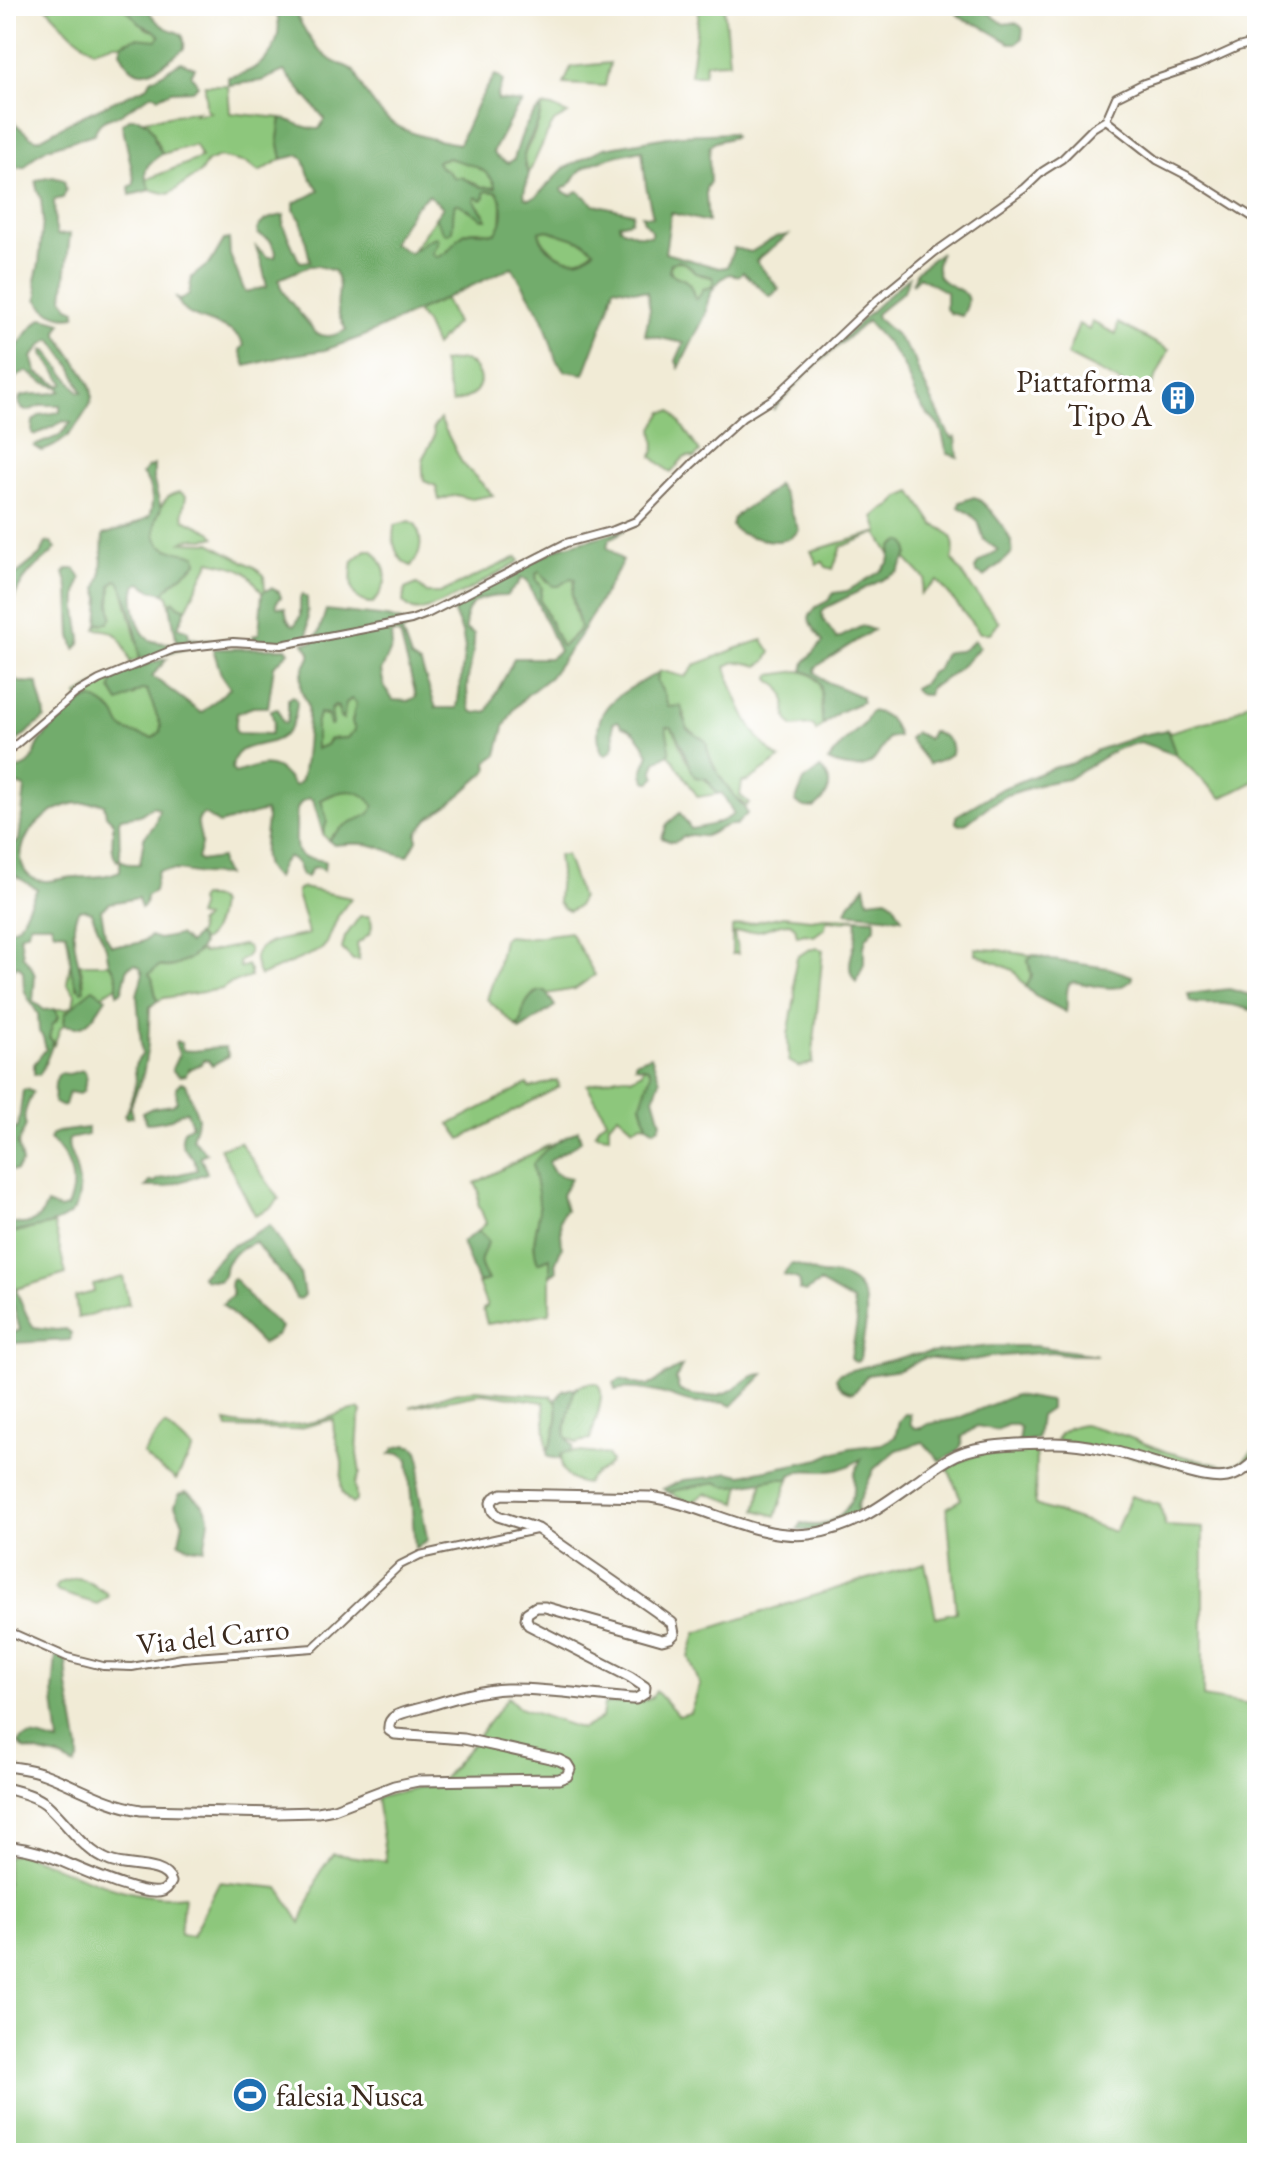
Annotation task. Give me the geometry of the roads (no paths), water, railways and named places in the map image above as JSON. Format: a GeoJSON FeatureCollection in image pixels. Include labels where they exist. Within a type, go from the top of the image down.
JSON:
{"type":"FeatureCollection","features":[{"type":"Feature","properties":{"kind":"main road"},"geometry":{"type":"LineString","coordinates":[[6,1766],[40,1772],[121,1808],[277,1813],[334,1809],[394,1786],[418,1781],[563,1778],[570,1769],[559,1760],[464,1739],[395,1734],[388,1727],[394,1716],[506,1689],[632,1699],[644,1694],[645,1687],[630,1677],[529,1625],[527,1613],[536,1607],[662,1640],[674,1634],[672,1623],[538,1529],[498,1516],[492,1507],[494,1498],[502,1494],[650,1497],[670,1500],[769,1531],[805,1534],[860,1519],[945,1461],[975,1449],[1074,1444],[1224,1478],[1242,1471],[1257,1458]]}},
{"type":"Feature","properties":{"kind":"main road"},"geometry":{"type":"LineString","coordinates":[[6,1788],[44,1802],[89,1847],[111,1862],[160,1870],[168,1874],[171,1882],[157,1892],[141,1890],[49,1856],[18,1847],[6,1847]]}},
{"type":"Feature","properties":{"kind":"street"},"geometry":{"type":"LineString","coordinates":[[6,753],[75,694],[99,680],[174,649],[233,642],[281,645],[411,620],[566,543],[636,521],[742,418],[774,398],[878,299],[935,252],[1062,159],[1093,128],[1106,120],[1116,97],[1155,79],[1257,42]]}},
{"type":"Feature","properties":{"kind":"street"},"geometry":{"type":"LineString","coordinates":[[1106,120],[1157,160],[1257,220]]}},
{"type":"Feature","properties":{"kind":"street","name":"Via del Carro"},"geometry":{"type":"LineString","coordinates":[[6,1630],[67,1657],[103,1666],[132,1667],[182,1658],[313,1648],[400,1565],[420,1555],[538,1529]]}},
{"type":"Feature","properties":{"kind":"place","name":"Piattaforma Tipo A"},"geometry":{"type":"Point","coordinates":[1178,398]}},
{"type":"Feature","properties":{"kind":"place","name":"falesia Nusca"},"geometry":{"type":"Point","coordinates":[250,2095]}}]}
